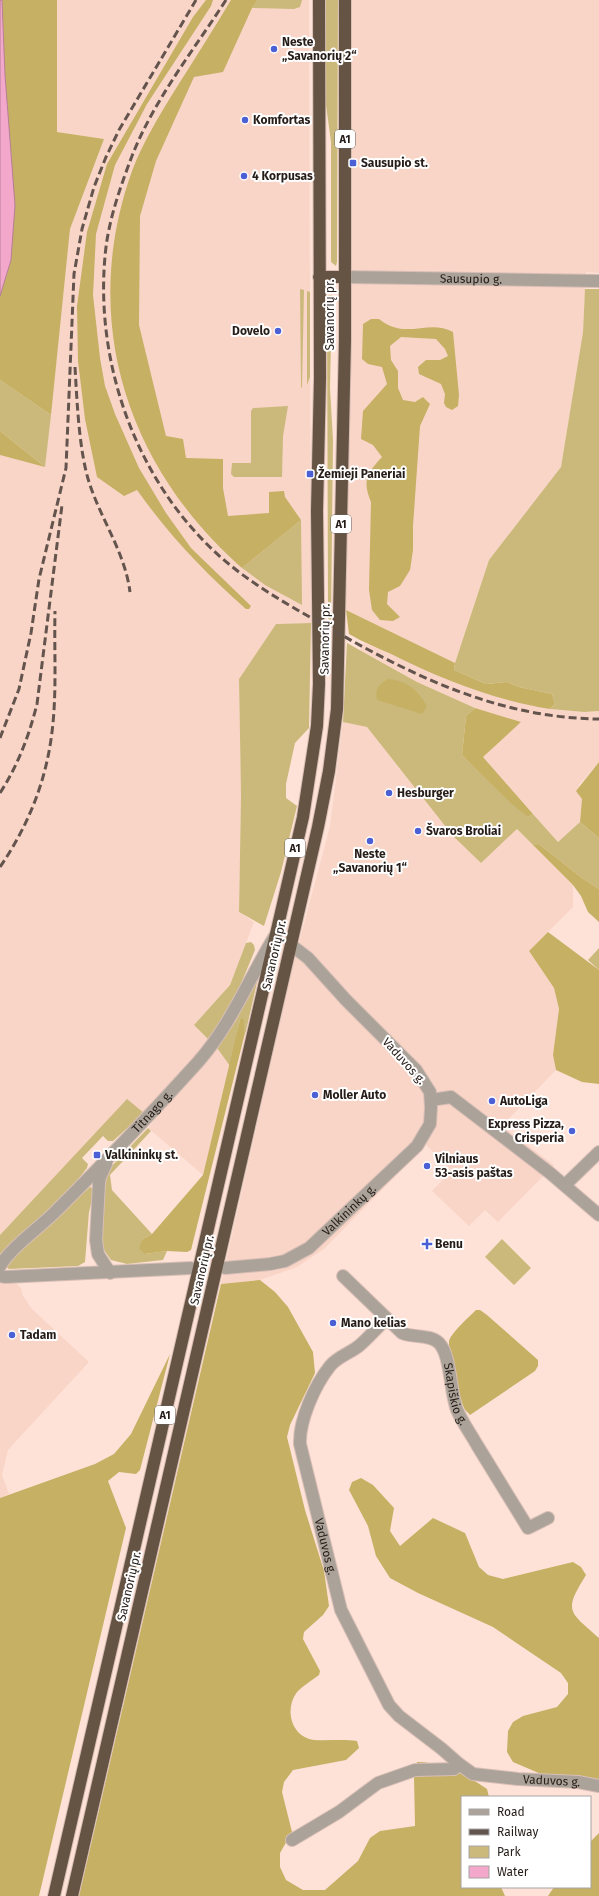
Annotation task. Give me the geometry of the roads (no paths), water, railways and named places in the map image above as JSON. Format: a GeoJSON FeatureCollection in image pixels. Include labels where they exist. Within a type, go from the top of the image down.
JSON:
{"type":"FeatureCollection","features":[{"type":"Feature","properties":{"kind":"highway","name":"Savanorių pr."},"geometry":{"type":"LineString","coordinates":[[54,1896],[302,817],[317,726],[319,684],[317,511],[320,378],[319,0]]}},
{"type":"Feature","properties":{"kind":"highway","name":"Savanorių pr."},"geometry":{"type":"LineString","coordinates":[[72,1896],[320,820],[330,765],[337,709],[344,354],[345,0]]}},
{"type":"Feature","properties":{"kind":"highway"},"geometry":{"type":"LineString","coordinates":[[319,277],[344,277]]}},
{"type":"Feature","properties":{"kind":"street","name":"Sausupio g."},"geometry":{"type":"LineString","coordinates":[[344,277],[599,281]]}},
{"type":"Feature","properties":{"kind":"street","name":"Titnago g."},"geometry":{"type":"LineString","coordinates":[[0,1266],[57,1210],[199,1061],[218,1037],[233,1013],[256,966],[275,934]]}},
{"type":"Feature","properties":{"kind":"street","name":"Vaduvos g."},"geometry":{"type":"LineString","coordinates":[[290,945],[308,958],[346,1000],[416,1070],[427,1086],[431,1100]]}},
{"type":"Feature","properties":{"kind":"street"},"geometry":{"type":"LineString","coordinates":[[431,1100],[451,1097],[564,1184],[599,1215]]}},
{"type":"Feature","properties":{"kind":"street","name":"Valkininkų g."},"geometry":{"type":"LineString","coordinates":[[225,1268],[270,1264],[285,1261],[309,1248],[417,1146],[430,1124],[431,1100]]}},
{"type":"Feature","properties":{"kind":"street"},"geometry":{"type":"LineString","coordinates":[[564,1184],[599,1152]]}},
{"type":"Feature","properties":{"kind":"street"},"geometry":{"type":"LineString","coordinates":[[110,1273],[98,1254],[96,1240],[100,1177],[111,1154]]}},
{"type":"Feature","properties":{"kind":"street"},"geometry":{"type":"LineString","coordinates":[[0,1276],[5,1278],[191,1268]]}},
{"type":"Feature","properties":{"kind":"street","name":"Skapiškio g."},"geometry":{"type":"LineString","coordinates":[[343,1276],[402,1333],[409,1337],[428,1338],[438,1342],[443,1348],[447,1360],[457,1410],[498,1481],[528,1528],[548,1518]]}},
{"type":"Feature","properties":{"kind":"street","name":"Vaduvos g."},"geometry":{"type":"LineString","coordinates":[[386,1319],[361,1344],[335,1361],[324,1376],[305,1411],[300,1427],[300,1444],[342,1610],[348,1627],[389,1705],[399,1716],[473,1774],[518,1779],[578,1782],[599,1786]]}},
{"type":"Feature","properties":{"kind":"street"},"geometry":{"type":"LineString","coordinates":[[292,1840],[339,1812],[378,1783],[415,1770],[454,1769],[459,1764]]}},
{"type":"Feature","properties":{"kind":"water"},"geometry":{"type":"Polygon","coordinates":[[[0,0],[2,0],[5,75],[15,205],[11,260],[0,296],[0,0]]]}},
{"type":"Feature","properties":{"kind":"railway"},"geometry":{"type":"LineString","coordinates":[[0,738],[19,689],[31,633],[39,579],[66,468],[74,274],[82,229],[94,187],[119,130],[196,0]]}},
{"type":"Feature","properties":{"kind":"railway"},"geometry":{"type":"LineString","coordinates":[[226,0],[175,76],[151,115],[132,156],[120,189],[108,235],[104,288],[106,330],[113,371],[125,411],[141,450],[161,487],[186,521],[214,551],[255,584],[285,603],[394,663],[459,692],[493,703],[527,711],[563,717],[599,719]]}},
{"type":"Feature","properties":{"kind":"railway"},"geometry":{"type":"LineString","coordinates":[[75,367],[79,427],[86,472],[95,498],[118,550],[130,592]]}},
{"type":"Feature","properties":{"kind":"railway"},"geometry":{"type":"LineString","coordinates":[[0,793],[22,750],[37,704],[62,505]]}},
{"type":"Feature","properties":{"kind":"railway"},"geometry":{"type":"LineString","coordinates":[[0,867],[19,836],[34,803],[49,750],[54,717],[55,611]]}},
{"type":"Feature","properties":{"kind":"place","name":"Neste „Savanorių 2“"},"geometry":{"type":"Point","coordinates":[274,49]}},
{"type":"Feature","properties":{"kind":"place","name":"Komfortas"},"geometry":{"type":"Point","coordinates":[245,120]}},
{"type":"Feature","properties":{"kind":"place","name":"Sausupio st."},"geometry":{"type":"Point","coordinates":[353,163]}},
{"type":"Feature","properties":{"kind":"place","name":"4 Korpusas"},"geometry":{"type":"Point","coordinates":[244,176]}},
{"type":"Feature","properties":{"kind":"place","name":"Dovelo"},"geometry":{"type":"Point","coordinates":[278,331]}},
{"type":"Feature","properties":{"kind":"place","name":"Žemieji Paneriai"},"geometry":{"type":"Point","coordinates":[310,474]}},
{"type":"Feature","properties":{"kind":"place","name":"Hesburger"},"geometry":{"type":"Point","coordinates":[389,793]}},
{"type":"Feature","properties":{"kind":"place","name":"Švaros Broliai"},"geometry":{"type":"Point","coordinates":[418,831]}},
{"type":"Feature","properties":{"kind":"place","name":"Neste „Savanorių 1“"},"geometry":{"type":"Point","coordinates":[370,841]}},
{"type":"Feature","properties":{"kind":"place","name":"Moller Auto"},"geometry":{"type":"Point","coordinates":[315,1095]}},
{"type":"Feature","properties":{"kind":"place","name":"AutoLiga"},"geometry":{"type":"Point","coordinates":[492,1101]}},
{"type":"Feature","properties":{"kind":"place","name":"Express Pizza, Crisperia"},"geometry":{"type":"Point","coordinates":[572,1131]}},
{"type":"Feature","properties":{"kind":"place","name":"Valkininkų st."},"geometry":{"type":"Point","coordinates":[97,1155]}},
{"type":"Feature","properties":{"kind":"place","name":"Vilniaus 53-asis paštas"},"geometry":{"type":"Point","coordinates":[427,1166]}},
{"type":"Feature","properties":{"kind":"place","name":"Benu"},"geometry":{"type":"Point","coordinates":[427,1244]}},
{"type":"Feature","properties":{"kind":"place","name":"Mano kelias"},"geometry":{"type":"Point","coordinates":[333,1323]}},
{"type":"Feature","properties":{"kind":"place","name":"Tadam"},"geometry":{"type":"Point","coordinates":[12,1335]}}]}
